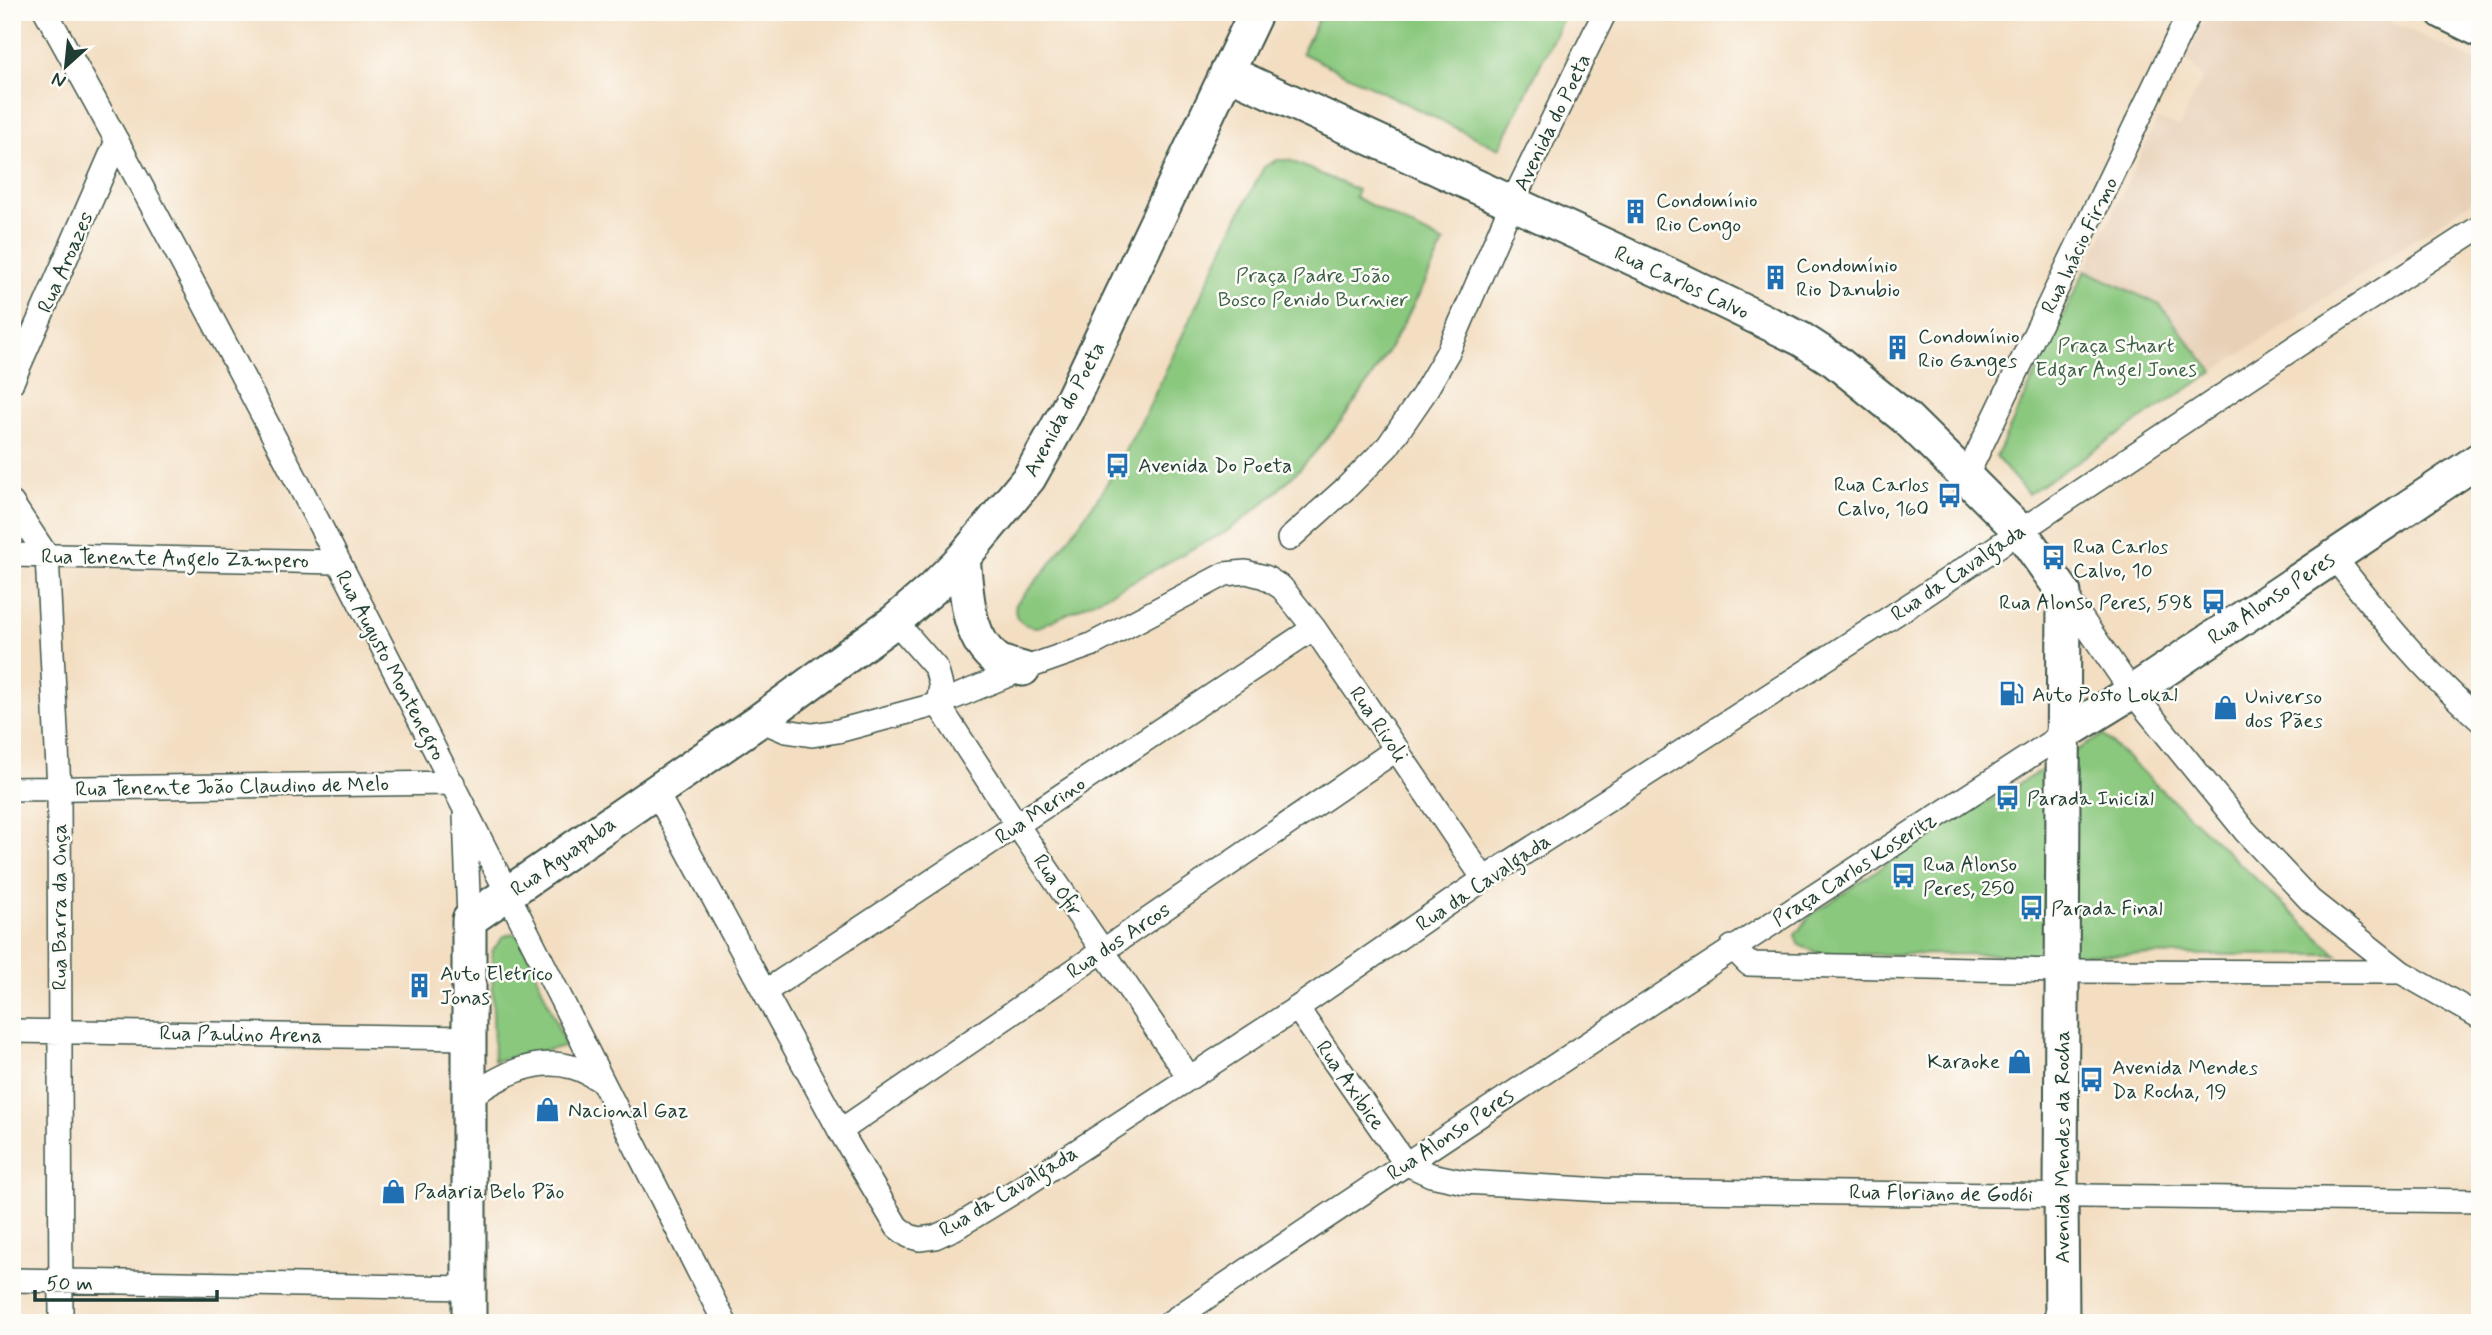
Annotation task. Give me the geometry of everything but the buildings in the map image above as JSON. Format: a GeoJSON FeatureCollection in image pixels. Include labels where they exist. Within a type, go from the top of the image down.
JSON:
{"type":"FeatureCollection","features":[{"type":"Feature","properties":{"kind":"street","name":"Rua Augusto Montenegro"},"geometry":{"type":"LineString","coordinates":[[46,12],[117,141],[453,783],[725,1323]]}},
{"type":"Feature","properties":{"kind":"street","name":"Avenida do Poeta"},"geometry":{"type":"LineString","coordinates":[[656,792],[895,621],[963,558],[1029,478],[1061,421],[1256,12]]}},
{"type":"Feature","properties":{"kind":"street","name":"Avenida do Poeta"},"geometry":{"type":"LineString","coordinates":[[1289,539],[1388,446],[1423,395],[1448,352],[1512,203],[1605,12]]}},
{"type":"Feature","properties":{"kind":"street","name":"Rua Inácio Firmo"},"geometry":{"type":"LineString","coordinates":[[1966,477],[2190,12]]}},
{"type":"Feature","properties":{"kind":"street"},"geometry":{"type":"LineString","coordinates":[[2443,12],[2480,30]]}},
{"type":"Feature","properties":{"kind":"street","name":"Rua Carlos Calvo"},"geometry":{"type":"LineString","coordinates":[[1227,72],[1667,274],[1801,339],[1835,361],[1907,419],[2020,531],[2132,692],[2245,831],[2310,900],[2401,972],[2480,1017]]}},
{"type":"Feature","properties":{"kind":"street","name":"Rua Aroazes"},"geometry":{"type":"LineString","coordinates":[[12,382],[117,141]]}},
{"type":"Feature","properties":{"kind":"street","name":"Rua da Cavalgada"},"geometry":{"type":"LineString","coordinates":[[656,792],[840,1131],[897,1227],[909,1236],[919,1239],[935,1237],[955,1228],[1022,1187],[1297,1008],[1484,879],[1910,605],[2301,343],[2480,227]]}},
{"type":"Feature","properties":{"kind":"street","name":"Rua Alonso Peres"},"geometry":{"type":"LineString","coordinates":[[2062,735],[2132,692],[2480,459]]}},
{"type":"Feature","properties":{"kind":"street"},"geometry":{"type":"LineString","coordinates":[[12,503],[47,556]]}},
{"type":"Feature","properties":{"kind":"street","name":"Rua Tenente Angelo Zampero"},"geometry":{"type":"LineString","coordinates":[[12,555],[337,562]]}},
{"type":"Feature","properties":{"kind":"street","name":"Rua Barra da Onça"},"geometry":{"type":"LineString","coordinates":[[47,556],[59,788],[61,1323]]}},
{"type":"Feature","properties":{"kind":"street"},"geometry":{"type":"LineString","coordinates":[[2333,556],[2394,634],[2452,696],[2480,720]]}},
{"type":"Feature","properties":{"kind":"street"},"geometry":{"type":"LineString","coordinates":[[963,558],[973,625],[983,645],[998,660],[1023,669]]}},
{"type":"Feature","properties":{"kind":"street","name":"Rua Rivoli"},"geometry":{"type":"LineString","coordinates":[[1023,669],[1091,645],[1226,574],[1246,572],[1265,577],[1282,588],[1314,628],[1484,879]]}},
{"type":"Feature","properties":{"kind":"street"},"geometry":{"type":"LineString","coordinates":[[2062,971],[2064,593]]}},
{"type":"Feature","properties":{"kind":"street"},"geometry":{"type":"LineString","coordinates":[[895,621],[936,668],[941,686],[938,704]]}},
{"type":"Feature","properties":{"kind":"street","name":"Rua Merino"},"geometry":{"type":"LineString","coordinates":[[766,991],[1314,628]]}},
{"type":"Feature","properties":{"kind":"street"},"geometry":{"type":"LineString","coordinates":[[760,720],[786,731],[812,735],[838,731],[938,704],[1023,669]]}},
{"type":"Feature","properties":{"kind":"street","name":"Rua Ofir"},"geometry":{"type":"LineString","coordinates":[[938,704],[1189,1077]]}},
{"type":"Feature","properties":{"kind":"street","name":"Praça Carlos Koseritz"},"geometry":{"type":"LineString","coordinates":[[2062,735],[1732,947],[1749,964],[2062,971],[2401,972]]}},
{"type":"Feature","properties":{"kind":"street","name":"Rua dos Arcos"},"geometry":{"type":"LineString","coordinates":[[840,1131],[1396,749]]}},
{"type":"Feature","properties":{"kind":"street","name":"Rua Tenente João Claudino de Melo"},"geometry":{"type":"LineString","coordinates":[[12,789],[453,783]]}},
{"type":"Feature","properties":{"kind":"street","name":"Rua Aguapaba"},"geometry":{"type":"LineString","coordinates":[[469,920],[656,792]]}},
{"type":"Feature","properties":{"kind":"street"},"geometry":{"type":"LineString","coordinates":[[465,807],[469,920],[469,1323]]}},
{"type":"Feature","properties":{"kind":"street","name":"Rua Alonso Peres"},"geometry":{"type":"LineString","coordinates":[[1169,1323],[1732,947]]}},
{"type":"Feature","properties":{"kind":"street","name":"Avenida Mendes da Rocha"},"geometry":{"type":"LineString","coordinates":[[2062,971],[2062,1323]]}},
{"type":"Feature","properties":{"kind":"street","name":"Rua Axibice"},"geometry":{"type":"LineString","coordinates":[[1297,1008],[1405,1163]]}},
{"type":"Feature","properties":{"kind":"street","name":"Rua Paulino Arena"},"geometry":{"type":"LineString","coordinates":[[12,1031],[469,1038]]}},
{"type":"Feature","properties":{"kind":"street"},"geometry":{"type":"LineString","coordinates":[[469,1097],[518,1069],[543,1063],[572,1067],[602,1081]]}},
{"type":"Feature","properties":{"kind":"street","name":"Rua Floriano de Godói"},"geometry":{"type":"LineString","coordinates":[[1405,1163],[1431,1175],[1464,1182],[1604,1190],[2480,1201]]}},
{"type":"Feature","properties":{"kind":"street"},"geometry":{"type":"LineString","coordinates":[[12,1280],[469,1288]]}},
{"type":"Feature","properties":{"kind":"shaded area"},"geometry":{"type":"Polygon","coordinates":[[[2208,12],[2370,12],[2480,63],[2480,196],[2213,372],[2160,305],[2086,270],[2157,120],[2180,126],[2203,77],[2186,58],[2208,12]]]}},
{"type":"Feature","properties":{"kind":"green space"},"geometry":{"type":"Polygon","coordinates":[[[1322,12],[1566,12],[1499,149],[1302,53],[1322,12]]]}},
{"type":"Feature","properties":{"kind":"green space","name":"Praça Padre João Bosco Penido Burnier"},"geometry":{"type":"Polygon","coordinates":[[[1277,160],[1289,160],[1358,190],[1355,197],[1444,243],[1402,326],[1354,403],[1326,440],[1261,505],[1224,533],[1096,600],[1038,627],[1024,624],[1016,614],[1016,604],[1048,567],[1102,492],[1145,415],[1264,167],[1277,160]]]}},
{"type":"Feature","properties":{"kind":"green space","name":"Praça Stuart Edgar Angel Jones"},"geometry":{"type":"Polygon","coordinates":[[[2085,270],[2160,305],[2213,372],[2028,494],[1996,457],[2085,270]]]}},
{"type":"Feature","properties":{"kind":"green space"},"geometry":{"type":"Polygon","coordinates":[[[2103,735],[2337,955],[1820,954],[1799,945],[1795,935],[1811,915],[1923,839],[2103,735]]]}},
{"type":"Feature","properties":{"kind":"green space"},"geometry":{"type":"Polygon","coordinates":[[[512,933],[521,938],[566,1046],[494,1061],[492,951],[503,937],[512,933]]]}},
{"type":"Feature","properties":{"kind":"place","name":"Condomínio Rio Congo"},"geometry":{"type":"Point","coordinates":[1636,212]}},
{"type":"Feature","properties":{"kind":"place","name":"Condomínio Rio Danubio"},"geometry":{"type":"Point","coordinates":[1776,277]}},
{"type":"Feature","properties":{"kind":"place","name":"Condomínio Rio Ganges"},"geometry":{"type":"Point","coordinates":[1898,348]}},
{"type":"Feature","properties":{"kind":"place","name":"Avenida Do Poeta"},"geometry":{"type":"Point","coordinates":[1118,465]}},
{"type":"Feature","properties":{"kind":"place","name":"Rua Carlos Calvo, 160"},"geometry":{"type":"Point","coordinates":[1949,496]}},
{"type":"Feature","properties":{"kind":"place","name":"Rua Carlos Calvo, 10"},"geometry":{"type":"Point","coordinates":[2053,558]}},
{"type":"Feature","properties":{"kind":"place","name":"Rua Alonso Peres, 598"},"geometry":{"type":"Point","coordinates":[2213,602]}},
{"type":"Feature","properties":{"kind":"place","name":"Auto Posto Lokal"},"geometry":{"type":"Point","coordinates":[2012,694]}},
{"type":"Feature","properties":{"kind":"place","name":"Universo dos Pães"},"geometry":{"type":"Point","coordinates":[2225,708]}},
{"type":"Feature","properties":{"kind":"place","name":"Parada Inicial"},"geometry":{"type":"Point","coordinates":[2007,798]}},
{"type":"Feature","properties":{"kind":"place","name":"Rua Alonso Peres, 250"},"geometry":{"type":"Point","coordinates":[1903,876]}},
{"type":"Feature","properties":{"kind":"place","name":"Parada Final"},"geometry":{"type":"Point","coordinates":[2031,908]}},
{"type":"Feature","properties":{"kind":"place","name":"Auto Eletrico Jonas"},"geometry":{"type":"Point","coordinates":[420,985]}},
{"type":"Feature","properties":{"kind":"place","name":"Karaoke"},"geometry":{"type":"Point","coordinates":[2020,1061]}},
{"type":"Feature","properties":{"kind":"place","name":"Avenida Mendes Da Rocha, 19"},"geometry":{"type":"Point","coordinates":[2092,1079]}},
{"type":"Feature","properties":{"kind":"place","name":"Nacional Gaz"},"geometry":{"type":"Point","coordinates":[548,1110]}},
{"type":"Feature","properties":{"kind":"place","name":"Padaria Belo Pão"},"geometry":{"type":"Point","coordinates":[394,1191]}}]}
